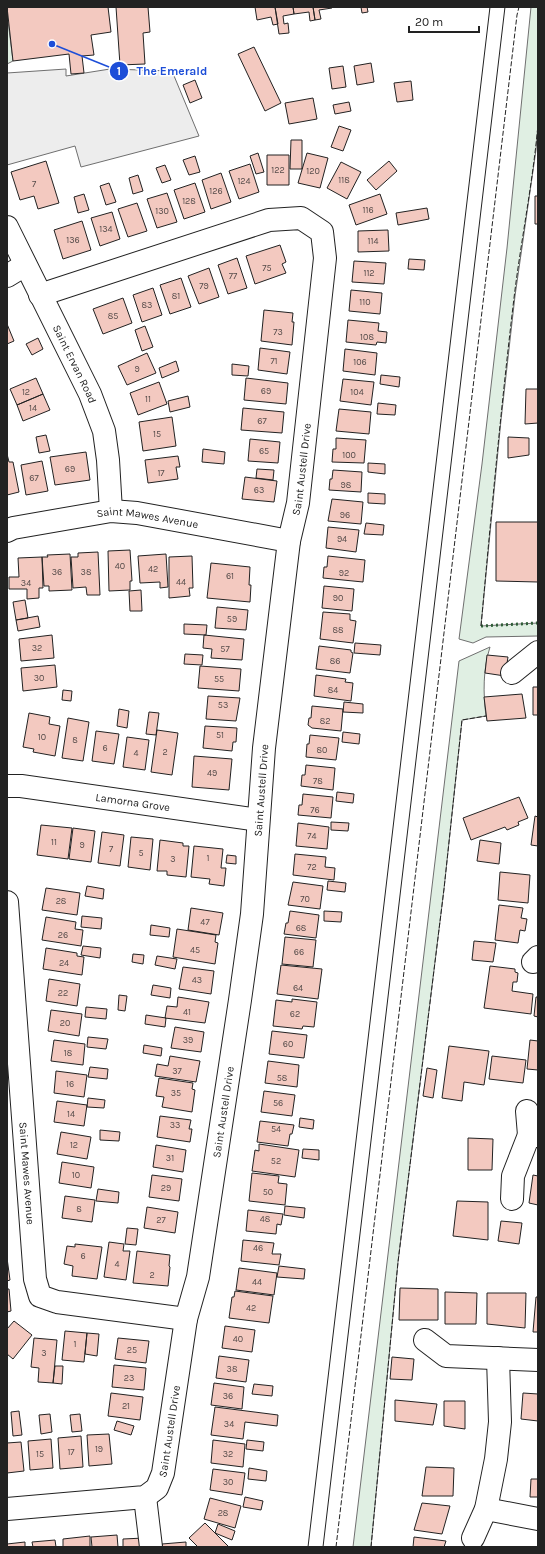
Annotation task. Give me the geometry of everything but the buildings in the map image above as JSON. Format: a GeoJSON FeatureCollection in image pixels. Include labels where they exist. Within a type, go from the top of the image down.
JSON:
{"type":"FeatureCollection","features":[{"type":"Feature","properties":{"kind":"street","name":"Saint Austell Drive"},"geometry":{"type":"LineString","coordinates":[[40,295],[270,220],[301,218],[322,232],[325,258],[298,503],[289,541],[264,748],[252,914],[198,1277],[186,1319],[163,1473],[157,1488],[146,1498]]}},
{"type":"Feature","properties":{"kind":"street","name":"Saint Ervan Road"},"geometry":{"type":"LineString","coordinates":[[7,228],[16,270],[40,295],[90,394],[104,431],[108,460],[111,511]]}},
{"type":"Feature","properties":{"kind":"street","name":"Saint Mawes Avenue"},"geometry":{"type":"LineString","coordinates":[[7,531],[13,528],[111,511],[138,513],[289,541]]}},
{"type":"Feature","properties":{"kind":"street"},"geometry":{"type":"LineString","coordinates":[[512,673],[538,652]]}},
{"type":"Feature","properties":{"kind":"street","name":"Lamorna Grove"},"geometry":{"type":"LineString","coordinates":[[7,786],[20,786],[258,820]]}},
{"type":"Feature","properties":{"kind":"street","name":"Saint Mawes Avenue"},"geometry":{"type":"LineString","coordinates":[[7,902],[35,1280],[40,1296],[57,1302],[186,1319]]}},
{"type":"Feature","properties":{"kind":"street"},"geometry":{"type":"LineString","coordinates":[[512,1200],[513,1176],[533,1135],[527,1111]]}},
{"type":"Feature","properties":{"kind":"street"},"geometry":{"type":"LineString","coordinates":[[425,1340],[446,1356],[538,1360]]}},
{"type":"Feature","properties":{"kind":"street"},"geometry":{"type":"LineString","coordinates":[[473,1538],[486,1509],[496,1459],[500,1422],[498,1358]]}},
{"type":"Feature","properties":{"kind":"street"},"geometry":{"type":"LineString","coordinates":[[7,1509],[146,1498],[151,1547]]}},
{"type":"Feature","properties":{"kind":"street"},"geometry":{"type":"LineString","coordinates":[[486,1509],[538,1519]]}},
{"type":"Feature","properties":{"kind":"green space"},"geometry":{"type":"Polygon","coordinates":[[[531,7],[538,7],[538,124],[536,150],[515,296],[501,420],[481,626],[538,623],[538,636],[486,637],[473,643],[459,639],[482,464],[507,248],[531,7]]]}},
{"type":"Feature","properties":{"kind":"green space"},"geometry":{"type":"Polygon","coordinates":[[[7,13],[13,61],[7,64],[7,13]]]}},
{"type":"Feature","properties":{"kind":"green space"},"geometry":{"type":"Polygon","coordinates":[[[490,647],[484,681],[486,716],[462,720],[444,889],[398,1262],[371,1547],[353,1547],[459,661],[490,647]]]}},
{"type":"Feature","properties":{"kind":"shaded area"},"geometry":{"type":"Polygon","coordinates":[[[66,69],[66,76],[110,69],[172,71],[199,136],[81,167],[75,146],[7,165],[7,73],[66,69]]]}},
{"type":"Feature","properties":{"kind":"tram line"},"geometry":{"type":"LineString","coordinates":[[308,1547],[490,7]]}},
{"type":"Feature","properties":{"kind":"tram line"},"geometry":{"type":"LineString","coordinates":[[323,1547],[505,7]]}},
{"type":"Feature","properties":{"kind":"hedge"},"geometry":{"type":"LineString","coordinates":[[481,626],[538,623]]}},
{"type":"Feature","properties":{"kind":"fence"},"geometry":{"type":"LineString","coordinates":[[336,1547],[519,7]]}},
{"type":"Feature","properties":{"kind":"fence"},"geometry":{"type":"LineString","coordinates":[[481,626],[509,339],[538,124]]}},
{"type":"Feature","properties":{"kind":"fence"},"geometry":{"type":"LineString","coordinates":[[371,1547],[398,1262],[444,889],[462,720],[486,716]]}},
{"type":"Feature","properties":{"kind":"place","name":"The Emerald"},"geometry":{"type":"Point","coordinates":[52,44]}}]}
